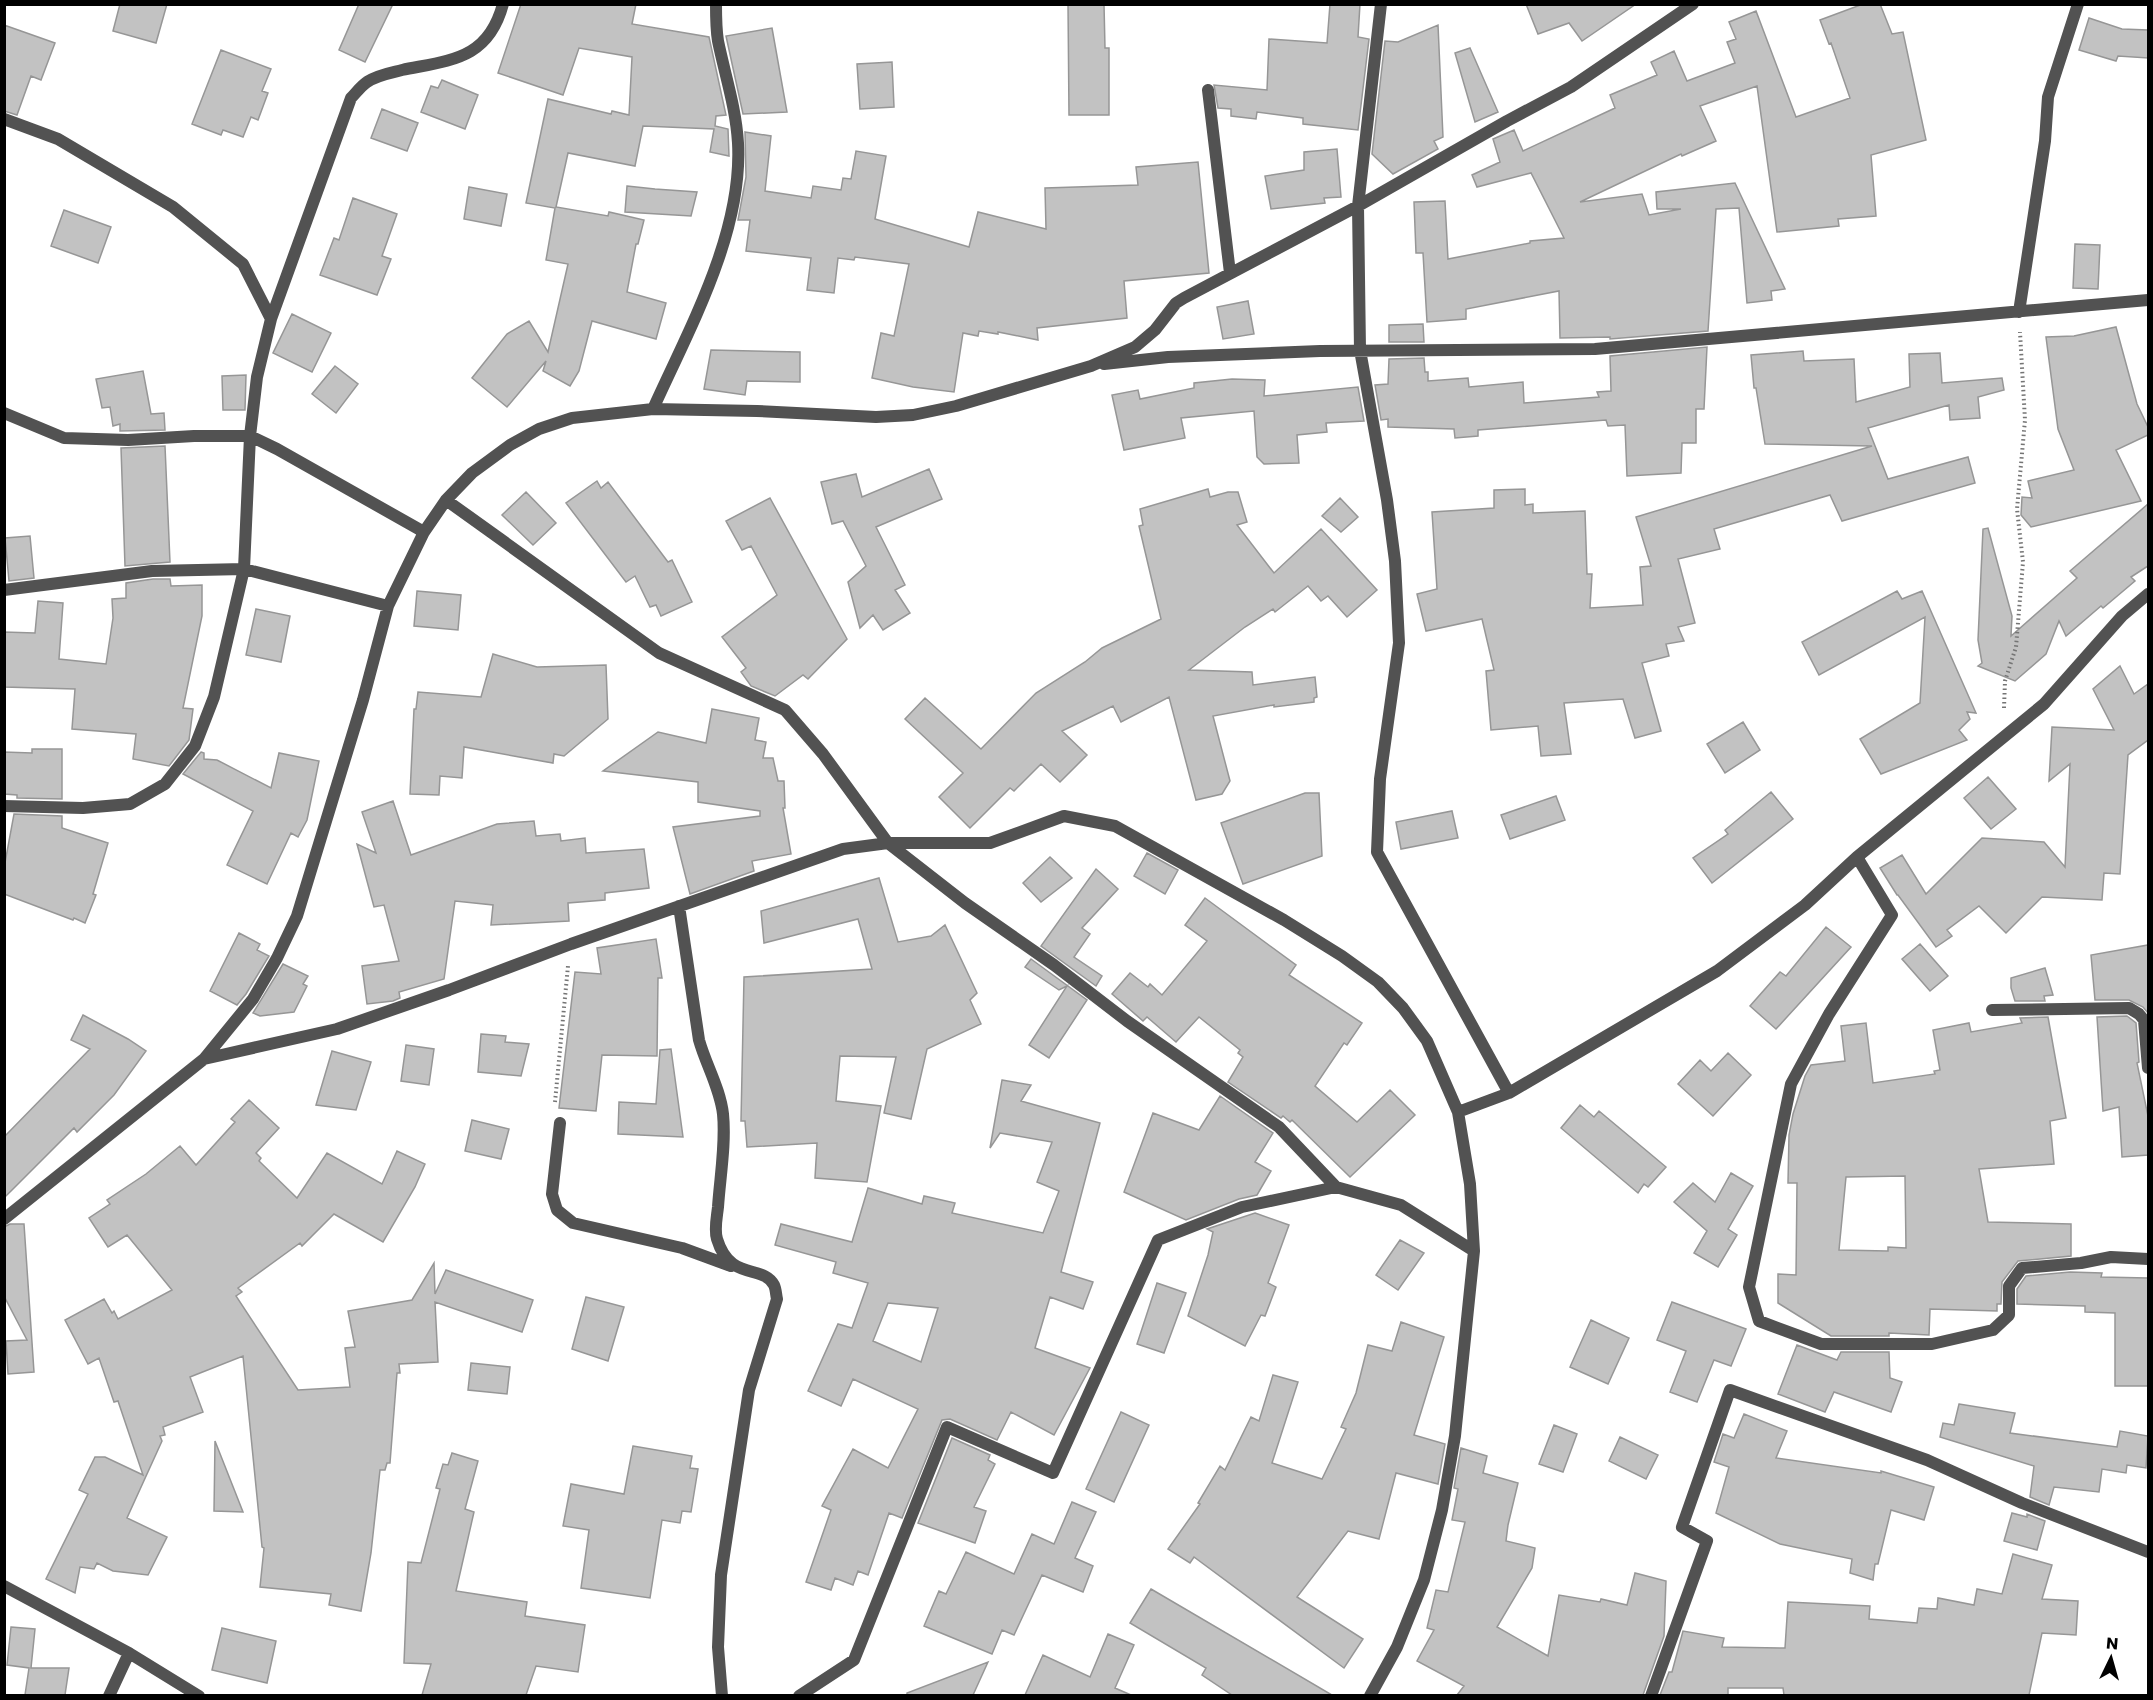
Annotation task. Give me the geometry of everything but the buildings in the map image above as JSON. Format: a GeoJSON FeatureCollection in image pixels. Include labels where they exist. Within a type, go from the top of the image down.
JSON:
{"type":"FeatureCollection","features":[{"type":"Feature","properties":{"kind":"street"},"geometry":{"type":"LineString","coordinates":[[4,806],[83,808],[130,804],[165,784],[195,746],[214,698],[244,569],[250,436],[257,377],[271,319],[351,99],[366,82],[384,74],[456,58],[484,43],[498,22],[502,4]]}},
{"type":"Feature","properties":{"kind":"street"},"geometry":{"type":"LineString","coordinates":[[653,409],[713,273],[733,211],[737,187],[739,164],[736,121],[717,38],[716,4]]}},
{"type":"Feature","properties":{"kind":"street"},"geometry":{"type":"LineString","coordinates":[[1381,4],[1358,206],[1360,350],[1387,500],[1395,561],[1399,644],[1380,779],[1377,852],[1509,1093]]}},
{"type":"Feature","properties":{"kind":"street"},"geometry":{"type":"LineString","coordinates":[[4,1219],[204,1059],[253,999],[278,958],[297,916],[360,710],[388,606],[424,532],[446,500],[472,473],[510,445],[539,429],[572,418],[653,409],[876,417],[913,415],[956,406],[1091,366],[1135,346],[1155,330],[1176,303],[1358,206],[1571,87],[1693,4]]}},
{"type":"Feature","properties":{"kind":"street"},"geometry":{"type":"LineString","coordinates":[[2019,312],[2044,141],[2048,97],[2078,4]]}},
{"type":"Feature","properties":{"kind":"street"},"geometry":{"type":"LineString","coordinates":[[1208,90],[1230,273]]}},
{"type":"Feature","properties":{"kind":"street"},"geometry":{"type":"LineString","coordinates":[[4,119],[58,139],[173,207],[243,264],[271,319]]}},
{"type":"Feature","properties":{"kind":"street"},"geometry":{"type":"LineString","coordinates":[[1091,366],[1168,357],[1360,350],[1596,349],[2148,300]]}},
{"type":"Feature","properties":{"kind":"street"},"geometry":{"type":"LineString","coordinates":[[4,413],[64,438],[128,440],[194,436],[250,436],[424,532]]}},
{"type":"Feature","properties":{"kind":"street"},"geometry":{"type":"LineString","coordinates":[[446,500],[658,653],[785,710],[823,754],[888,843],[965,903],[1054,965],[1126,1021],[1279,1127],[1336,1187]]}},
{"type":"Feature","properties":{"kind":"street"},"geometry":{"type":"LineString","coordinates":[[4,590],[152,571],[244,569],[388,606]]}},
{"type":"Feature","properties":{"kind":"street"},"geometry":{"type":"LineString","coordinates":[[1458,1112],[1509,1093],[1717,971],[1805,905],[1857,857],[2044,704],[2122,616],[2148,594]]}},
{"type":"Feature","properties":{"kind":"street"},"geometry":{"type":"LineString","coordinates":[[204,1059],[337,1029],[843,849],[888,843],[990,843],[1064,816],[1115,825],[1284,920],[1342,956],[1378,982],[1403,1008],[1427,1041],[1458,1112],[1470,1184],[1474,1251],[1455,1436],[1442,1510],[1424,1580],[1397,1647],[1370,1695]]}},
{"type":"Feature","properties":{"kind":"street"},"geometry":{"type":"LineString","coordinates":[[1857,857],[1892,915],[1829,1014],[1791,1084],[1749,1287],[1759,1321],[1821,1344],[1932,1344],[1993,1330],[2009,1316],[2009,1286],[2022,1268],[2081,1263],[2111,1257],[2148,1258]]}},
{"type":"Feature","properties":{"kind":"street"},"geometry":{"type":"LineString","coordinates":[[679,906],[699,1040],[716,1085],[723,1115],[716,1235],[722,1253],[735,1267]]}},
{"type":"Feature","properties":{"kind":"street"},"geometry":{"type":"LineString","coordinates":[[1992,1010],[2129,1008],[2144,1020],[2148,1068]]}},
{"type":"Feature","properties":{"kind":"street"},"geometry":{"type":"LineString","coordinates":[[560,1123],[552,1194],[557,1210],[573,1223],[682,1248],[764,1276],[774,1285],[777,1299],[749,1390],[721,1575],[718,1647],[722,1695]]}},
{"type":"Feature","properties":{"kind":"street"},"geometry":{"type":"LineString","coordinates":[[799,1695],[854,1660],[947,1427],[1053,1473],[1158,1240],[1242,1207],[1336,1187],[1401,1205],[1474,1251]]}},
{"type":"Feature","properties":{"kind":"street"},"geometry":{"type":"LineString","coordinates":[[1652,1695],[1707,1541],[1682,1527],[1730,1390],[1927,1460],[2022,1503],[2148,1552]]}},
{"type":"Feature","properties":{"kind":"street"},"geometry":{"type":"LineString","coordinates":[[4,1586],[129,1653],[199,1695]]}},
{"type":"Feature","properties":{"kind":"street"},"geometry":{"type":"LineString","coordinates":[[109,1695],[129,1653]]}},
{"type":"Feature","properties":{"kind":"path"},"geometry":{"type":"LineString","coordinates":[[2002,739],[2005,681],[2016,647],[2024,562],[2017,509],[2025,420],[2019,312]]}},
{"type":"Feature","properties":{"kind":"path"},"geometry":{"type":"LineString","coordinates":[[560,1123],[554,1108],[571,944]]}}]}
